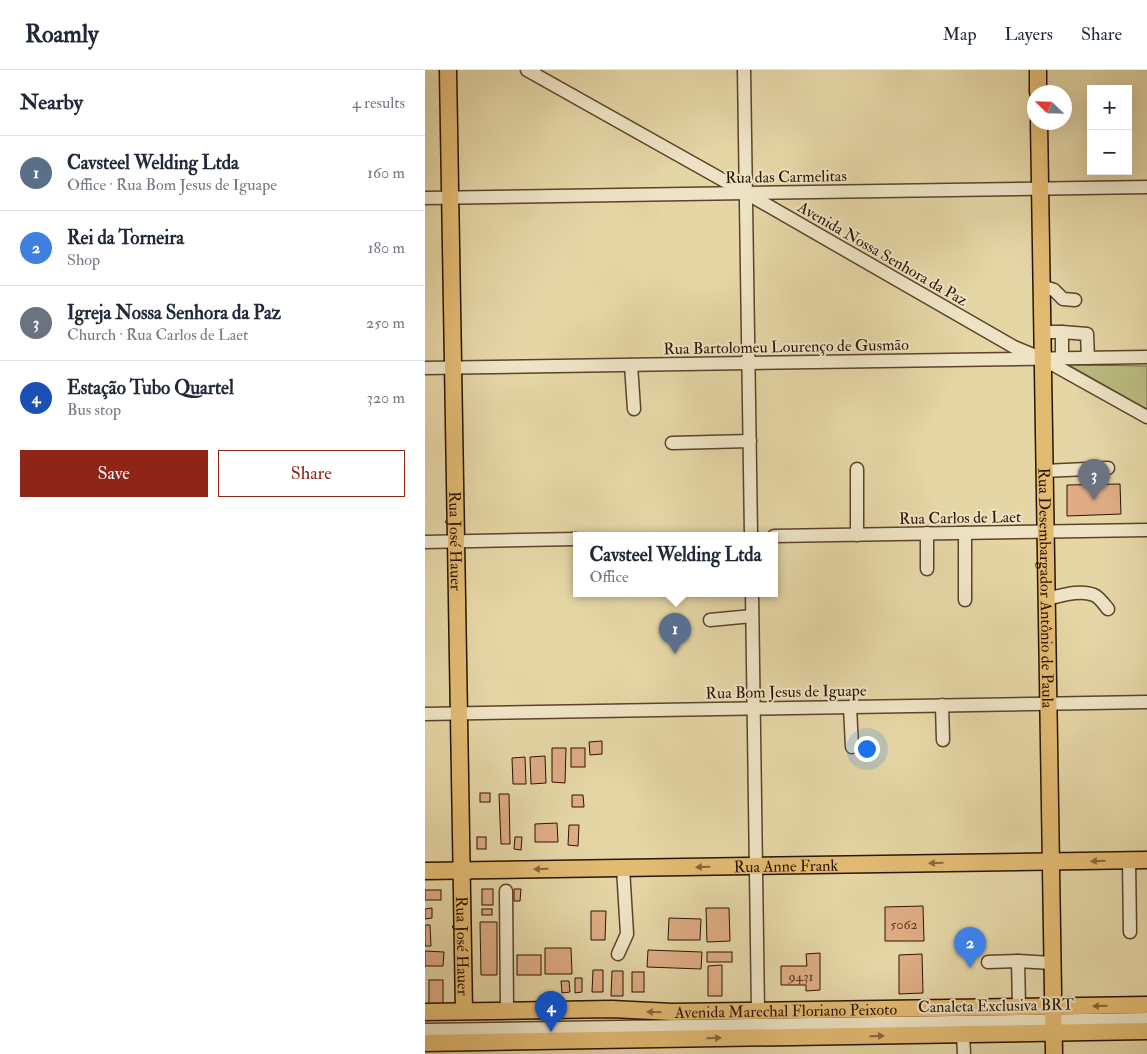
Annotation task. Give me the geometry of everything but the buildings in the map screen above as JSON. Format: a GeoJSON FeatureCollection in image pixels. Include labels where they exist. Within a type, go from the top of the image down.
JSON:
{"type":"FeatureCollection","features":[{"type":"Feature","properties":{"kind":"main road","name":"Rua José Hauer"},"geometry":{"type":"LineString","coordinates":[[448,70],[464,1011]]}},
{"type":"Feature","properties":{"kind":"main road"},"geometry":{"type":"LineString","coordinates":[[1038,70],[1039,85]]}},
{"type":"Feature","properties":{"kind":"main road","name":"Rua Desembargador Antônio de Paula"},"geometry":{"type":"LineString","coordinates":[[1039,130],[1053,1054]]}},
{"type":"Feature","properties":{"kind":"main road","name":"Rua Anne Frank"},"geometry":{"type":"LineString","coordinates":[[425,871],[1147,860]]}},
{"type":"Feature","properties":{"kind":"main road","name":"Avenida Marechal Floriano Peixoto"},"geometry":{"type":"LineString","coordinates":[[425,1043],[455,1048],[963,1034],[1147,1005]]}},
{"type":"Feature","properties":{"kind":"main road","name":"Avenida Marechal Floriano Peixoto"},"geometry":{"type":"LineString","coordinates":[[425,1012],[617,1009],[661,1012],[1019,1007],[1053,1020],[1147,1031]]}},
{"type":"Feature","properties":{"kind":"street","name":"Avenida Nossa Senhora da Paz"},"geometry":{"type":"LineString","coordinates":[[527,70],[1014,347],[1043,359],[1147,417]]}},
{"type":"Feature","properties":{"kind":"street"},"geometry":{"type":"LineString","coordinates":[[744,70],[751,532]]}},
{"type":"Feature","properties":{"kind":"street","name":"Rua das Carmelitas"},"geometry":{"type":"LineString","coordinates":[[425,198],[1147,187]]}},
{"type":"Feature","properties":{"kind":"street"},"geometry":{"type":"LineString","coordinates":[[1041,286],[1054,290],[1063,299],[1075,300]]}},
{"type":"Feature","properties":{"kind":"street"},"geometry":{"type":"LineString","coordinates":[[1042,332],[1085,332],[1087,334],[1088,358]]}},
{"type":"Feature","properties":{"kind":"street"},"geometry":{"type":"LineString","coordinates":[[1062,332],[1062,358]]}},
{"type":"Feature","properties":{"kind":"street","name":"Rua Bartolomeu Lourenço de Gusmão"},"geometry":{"type":"LineString","coordinates":[[425,368],[1147,357]]}},
{"type":"Feature","properties":{"kind":"street"},"geometry":{"type":"LineString","coordinates":[[631,365],[635,409]]}},
{"type":"Feature","properties":{"kind":"street"},"geometry":{"type":"LineString","coordinates":[[672,443],[750,441]]}},
{"type":"Feature","properties":{"kind":"street"},"geometry":{"type":"LineString","coordinates":[[1044,471],[1108,468]]}},
{"type":"Feature","properties":{"kind":"street"},"geometry":{"type":"LineString","coordinates":[[857,469],[857,534]]}},
{"type":"Feature","properties":{"kind":"street","name":"Rua Carlos de Laet"},"geometry":{"type":"LineString","coordinates":[[778,536],[1147,530]]}},
{"type":"Feature","properties":{"kind":"street"},"geometry":{"type":"LineString","coordinates":[[927,533],[927,569]]}},
{"type":"Feature","properties":{"kind":"street"},"geometry":{"type":"LineString","coordinates":[[965,533],[965,600]]}},
{"type":"Feature","properties":{"kind":"street"},"geometry":{"type":"LineString","coordinates":[[425,542],[573,539]]}},
{"type":"Feature","properties":{"kind":"street"},"geometry":{"type":"LineString","coordinates":[[1047,599],[1082,592],[1096,596],[1108,609]]}},
{"type":"Feature","properties":{"kind":"street"},"geometry":{"type":"LineString","coordinates":[[752,597],[758,1011]]}},
{"type":"Feature","properties":{"kind":"street"},"geometry":{"type":"LineString","coordinates":[[710,620],[752,616]]}},
{"type":"Feature","properties":{"kind":"street","name":"Rua Bom Jesus de Iguape"},"geometry":{"type":"LineString","coordinates":[[425,714],[1147,702]]}},
{"type":"Feature","properties":{"kind":"street"},"geometry":{"type":"LineString","coordinates":[[942,705],[943,740]]}},
{"type":"Feature","properties":{"kind":"street"},"geometry":{"type":"LineString","coordinates":[[850,706],[853,747]]}},
{"type":"Feature","properties":{"kind":"street"},"geometry":{"type":"LineString","coordinates":[[1129,860],[1130,932]]}},
{"type":"Feature","properties":{"kind":"street"},"geometry":{"type":"LineString","coordinates":[[618,954],[627,934],[623,868]]}},
{"type":"Feature","properties":{"kind":"street"},"geometry":{"type":"LineString","coordinates":[[506,891],[507,1011]]}},
{"type":"Feature","properties":{"kind":"street"},"geometry":{"type":"LineString","coordinates":[[1018,961],[1019,1007]]}},
{"type":"Feature","properties":{"kind":"street"},"geometry":{"type":"LineString","coordinates":[[989,962],[1052,963]]}},
{"type":"Feature","properties":{"kind":"street","name":"Canaleta Exclusiva BRT"},"geometry":{"type":"LineString","coordinates":[[425,1030],[1147,1019]]}},
{"type":"Feature","properties":{"kind":"street"},"geometry":{"type":"LineString","coordinates":[[963,1034],[964,1054]]}},
{"type":"Feature","properties":{"kind":"green space"},"geometry":{"type":"Polygon","coordinates":[[[1069,365],[1147,366],[1147,409],[1069,365]]]}},
{"type":"Feature","properties":{"kind":"place","name":"Igreja Nossa Senhora da Paz"},"geometry":{"type":"Point","coordinates":[1094,500]}},
{"type":"Feature","properties":{"kind":"place","name":"Cavsteel Welding Ltda"},"geometry":{"type":"Point","coordinates":[675,654]}},
{"type":"Feature","properties":{"kind":"place","name":"Rei da Torneira"},"geometry":{"type":"Point","coordinates":[970,968]}},
{"type":"Feature","properties":{"kind":"place","name":"Estação Tubo Quartel"},"geometry":{"type":"Point","coordinates":[551,1032]}}]}
